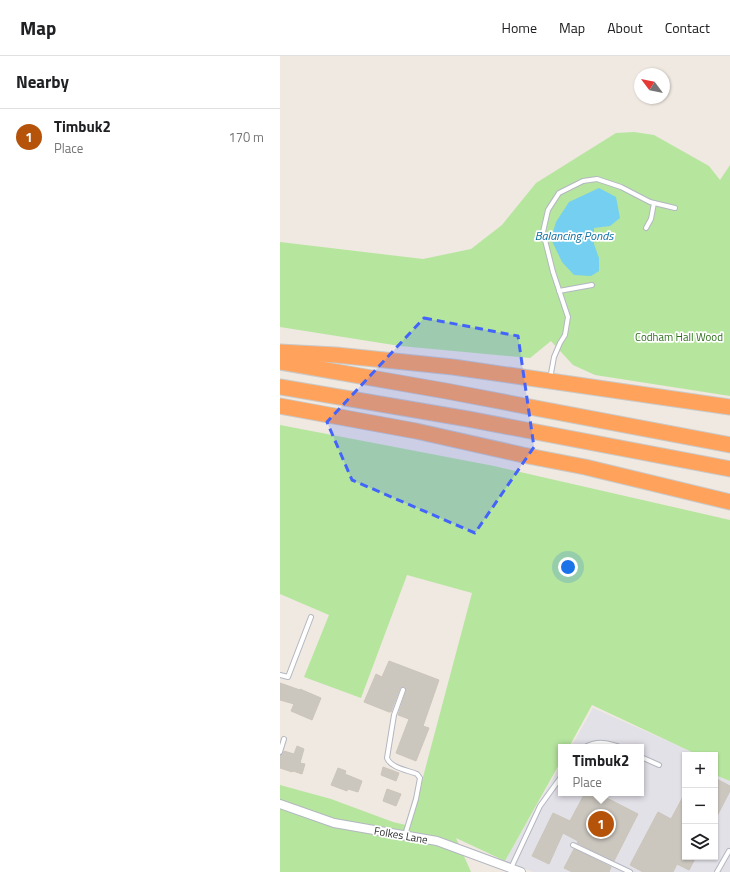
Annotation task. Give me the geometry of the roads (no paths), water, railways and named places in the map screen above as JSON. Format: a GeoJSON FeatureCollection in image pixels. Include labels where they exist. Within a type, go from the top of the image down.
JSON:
{"type":"FeatureCollection","features":[{"type":"Feature","properties":{"kind":"highway"},"geometry":{"type":"LineString","coordinates":[[280,352],[336,355],[454,367],[730,407]]}},
{"type":"Feature","properties":{"kind":"highway"},"geometry":{"type":"LineString","coordinates":[[280,362],[446,391],[730,445]]}},
{"type":"Feature","properties":{"kind":"highway"},"geometry":{"type":"LineString","coordinates":[[280,387],[468,419],[730,469]]}},
{"type":"Feature","properties":{"kind":"highway"},"geometry":{"type":"LineString","coordinates":[[280,406],[416,431],[522,455],[585,467],[730,502]]}},
{"type":"Feature","properties":{"kind":"street","name":"Folkes Lane"},"geometry":{"type":"LineString","coordinates":[[280,804],[334,823],[437,841],[521,872]]}},
{"type":"Feature","properties":{"kind":"lane"},"geometry":{"type":"LineString","coordinates":[[549,381],[554,357],[565,335],[568,318],[553,272],[543,232],[548,210],[559,193],[583,181],[597,179],[621,187],[654,203],[675,208]]}},
{"type":"Feature","properties":{"kind":"lane"},"geometry":{"type":"LineString","coordinates":[[646,228],[651,220],[654,203]]}},
{"type":"Feature","properties":{"kind":"lane"},"geometry":{"type":"LineString","coordinates":[[559,291],[592,285]]}},
{"type":"Feature","properties":{"kind":"lane"},"geometry":{"type":"LineString","coordinates":[[280,675],[288,677],[311,617]]}},
{"type":"Feature","properties":{"kind":"lane"},"geometry":{"type":"LineString","coordinates":[[403,690],[394,715],[387,758],[388,762],[392,765],[417,774],[420,778],[416,798],[404,836]]}},
{"type":"Feature","properties":{"kind":"lane"},"geometry":{"type":"LineString","coordinates":[[280,752],[284,739]]}},
{"type":"Feature","properties":{"kind":"lane"},"geometry":{"type":"LineString","coordinates":[[592,744],[602,742],[609,744]]}},
{"type":"Feature","properties":{"kind":"lane"},"geometry":{"type":"LineString","coordinates":[[644,758],[659,765]]}},
{"type":"Feature","properties":{"kind":"lane"},"geometry":{"type":"LineString","coordinates":[[511,868],[540,806],[558,781]]}},
{"type":"Feature","properties":{"kind":"lane"},"geometry":{"type":"LineString","coordinates":[[573,845],[630,872]]}},
{"type":"Feature","properties":{"kind":"lane"},"geometry":{"type":"LineString","coordinates":[[717,872],[729,851]]}},
{"type":"Feature","properties":{"kind":"water","name":"Balancing Ponds"},"geometry":{"type":"Polygon","coordinates":[[[599,188],[616,197],[620,218],[610,226],[594,228],[594,244],[599,258],[599,271],[591,276],[574,275],[562,262],[551,239],[556,222],[569,202],[599,188]]]}},
{"type":"Feature","properties":{"kind":"place","name":"Timbuk2"},"geometry":{"type":"Point","coordinates":[601,824]}},
{"type":"Feature","properties":{"kind":"park label","name":"Codham Hall Wood"},"geometry":{"type":"Point","coordinates":[679,337]}}]}
